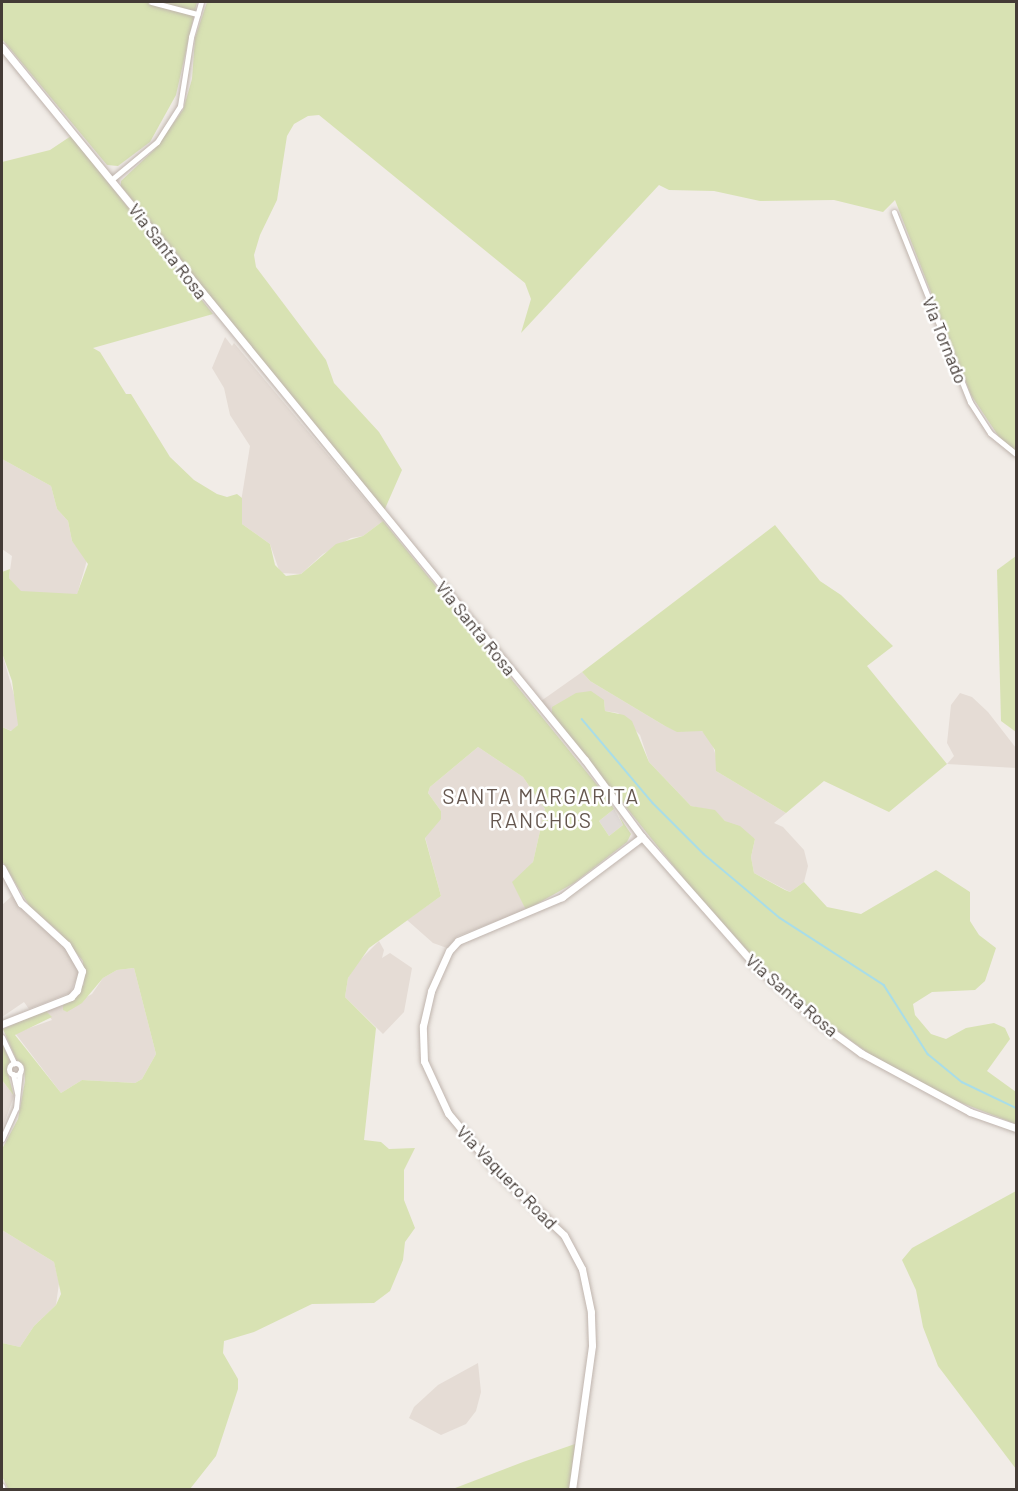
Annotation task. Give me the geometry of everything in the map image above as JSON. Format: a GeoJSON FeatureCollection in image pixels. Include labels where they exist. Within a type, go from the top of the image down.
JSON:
{"type":"FeatureCollection","features":[{"type":"Feature","properties":{"kind":"street"},"geometry":{"type":"LineString","coordinates":[[151,2],[197,14]]}},
{"type":"Feature","properties":{"kind":"street"},"geometry":{"type":"LineString","coordinates":[[111,180],[157,142],[180,106],[201,2]]}},
{"type":"Feature","properties":{"kind":"street","name":"Via Santa Rosa"},"geometry":{"type":"LineString","coordinates":[[2,47],[266,374],[585,760],[642,837],[754,964],[820,1023],[861,1053],[921,1088],[970,1112],[1017,1128]]}},
{"type":"Feature","properties":{"kind":"street","name":"Via Tornado"},"geometry":{"type":"LineString","coordinates":[[894,212],[970,402],[990,433],[1017,454]]}},
{"type":"Feature","properties":{"kind":"street","name":"Via Vaquero Road"},"geometry":{"type":"LineString","coordinates":[[572,1490],[592,1346],[591,1312],[582,1269],[564,1235],[496,1171],[436,1095],[424,1061],[423,1026],[431,991],[449,951],[458,941],[562,897],[642,837]]}},
{"type":"Feature","properties":{"kind":"street"},"geometry":{"type":"LineString","coordinates":[[2,868],[21,903],[72,951],[80,965],[81,981],[78,990],[63,1001],[2,1024]]}},
{"type":"Feature","properties":{"kind":"street"},"geometry":{"type":"LineString","coordinates":[[2,1037],[14,1063],[20,1065],[18,1095],[13,1119],[2,1139]]}},
{"type":"Feature","properties":{"kind":"street"},"geometry":{"type":"LineString","coordinates":[[14,1063],[9,1069],[13,1074],[18,1095]]}},
{"type":"Feature","properties":{"kind":"street"},"geometry":{"type":"LineString","coordinates":[[13,1074],[20,1072]]}},
{"type":"Feature","properties":{"kind":"shaded area"},"geometry":{"type":"Polygon","coordinates":[[[225,337],[232,346],[234,343],[383,521],[363,536],[351,538],[323,554],[301,574],[280,573],[270,544],[242,524],[240,508],[250,446],[230,415],[224,388],[212,368],[225,337]]]}},
{"type":"Feature","properties":{"kind":"shaded area"},"geometry":{"type":"Polygon","coordinates":[[[2,459],[51,486],[57,509],[68,521],[72,541],[87,560],[77,595],[21,592],[9,578],[12,556],[2,549],[2,459]]]}},
{"type":"Feature","properties":{"kind":"shaded area"},"geometry":{"type":"Polygon","coordinates":[[[2,653],[18,709],[18,725],[12,731],[2,727],[2,653]]]}},
{"type":"Feature","properties":{"kind":"shaded area"},"geometry":{"type":"Polygon","coordinates":[[[582,672],[590,681],[665,726],[677,731],[698,728],[710,738],[717,759],[716,771],[786,813],[774,823],[783,827],[804,850],[808,866],[804,882],[790,892],[754,873],[751,857],[755,839],[725,821],[715,811],[691,806],[649,762],[640,735],[618,713],[605,711],[604,700],[552,715],[541,701],[582,672]]]}},
{"type":"Feature","properties":{"kind":"shaded area"},"geometry":{"type":"Polygon","coordinates":[[[960,693],[972,697],[988,712],[1016,748],[1016,768],[947,764],[954,756],[947,743],[951,705],[960,693]]]}},
{"type":"Feature","properties":{"kind":"shaded area"},"geometry":{"type":"Polygon","coordinates":[[[478,747],[523,777],[545,809],[533,862],[525,874],[526,910],[458,936],[447,948],[433,943],[407,920],[441,896],[425,837],[441,811],[428,793],[430,787],[478,747]]]}},
{"type":"Feature","properties":{"kind":"shaded area"},"geometry":{"type":"Polygon","coordinates":[[[614,809],[623,825],[609,836],[599,821],[614,809]]]}},
{"type":"Feature","properties":{"kind":"shaded area"},"geometry":{"type":"Polygon","coordinates":[[[12,896],[26,914],[68,950],[79,973],[70,993],[29,1009],[24,1002],[2,1017],[2,905],[12,896]]]}},
{"type":"Feature","properties":{"kind":"shaded area"},"geometry":{"type":"Polygon","coordinates":[[[379,941],[384,950],[382,958],[390,953],[412,968],[404,1012],[383,1034],[345,997],[348,978],[357,963],[379,941]]]}},
{"type":"Feature","properties":{"kind":"shaded area"},"geometry":{"type":"Polygon","coordinates":[[[134,968],[156,1054],[142,1079],[135,1083],[82,1080],[61,1093],[15,1033],[52,1020],[45,1010],[63,1005],[63,1010],[92,994],[103,978],[117,970],[134,968]]]}},
{"type":"Feature","properties":{"kind":"shaded area"},"geometry":{"type":"Polygon","coordinates":[[[2,1080],[14,1096],[2,1129],[2,1080]]]}},
{"type":"Feature","properties":{"kind":"shaded area"},"geometry":{"type":"Polygon","coordinates":[[[2,1230],[54,1262],[59,1283],[56,1305],[34,1326],[20,1347],[2,1343],[2,1230]]]}},
{"type":"Feature","properties":{"kind":"shaded area"},"geometry":{"type":"Polygon","coordinates":[[[478,1363],[481,1392],[476,1411],[466,1424],[441,1435],[409,1418],[414,1407],[438,1385],[478,1363]]]}},
{"type":"Feature","properties":{"kind":"green space"},"geometry":{"type":"Polygon","coordinates":[[[2,2],[197,2],[176,95],[150,142],[118,166],[107,165],[2,39],[2,2]]]}},
{"type":"Feature","properties":{"kind":"green space"},"geometry":{"type":"Polygon","coordinates":[[[207,2],[1016,2],[1016,451],[999,437],[971,395],[895,200],[883,212],[834,200],[760,201],[714,191],[669,190],[659,185],[521,333],[531,299],[525,283],[319,115],[308,116],[294,124],[287,136],[277,200],[260,235],[254,255],[256,267],[326,360],[334,383],[379,432],[402,470],[384,511],[121,186],[121,181],[154,150],[183,110],[192,79],[195,38],[207,2]]]}},
{"type":"Feature","properties":{"kind":"green space"},"geometry":{"type":"Polygon","coordinates":[[[71,136],[213,314],[93,348],[100,352],[126,394],[131,394],[170,457],[194,480],[217,494],[227,497],[237,494],[242,498],[242,524],[270,544],[275,565],[286,576],[301,574],[336,544],[363,536],[383,521],[602,791],[614,809],[599,821],[609,836],[623,825],[619,816],[631,834],[627,842],[574,883],[526,910],[512,882],[533,862],[545,809],[523,777],[478,747],[430,787],[428,793],[441,811],[441,819],[425,838],[441,896],[369,948],[348,978],[345,997],[376,1028],[364,1140],[381,1142],[389,1149],[415,1148],[404,1170],[404,1200],[415,1228],[405,1242],[403,1260],[390,1291],[374,1303],[312,1304],[254,1332],[224,1341],[223,1353],[238,1379],[238,1389],[216,1456],[190,1489],[8,1489],[2,1476],[2,1343],[20,1347],[34,1326],[56,1305],[61,1294],[54,1262],[2,1230],[2,1149],[18,1119],[25,1081],[24,1066],[16,1059],[3,1029],[45,1010],[52,1017],[15,1035],[61,1093],[82,1080],[135,1083],[142,1079],[156,1054],[134,968],[117,970],[103,978],[82,1003],[67,1012],[63,1010],[63,1005],[84,984],[83,961],[59,932],[30,907],[2,861],[2,727],[11,731],[18,725],[12,681],[2,653],[2,572],[10,569],[9,578],[21,591],[77,594],[88,564],[72,541],[68,521],[57,509],[51,486],[2,459],[2,162],[50,150],[71,136]]]}},
{"type":"Feature","properties":{"kind":"green space"},"geometry":{"type":"Polygon","coordinates":[[[775,525],[820,581],[841,595],[893,646],[867,666],[947,764],[889,812],[824,781],[786,813],[716,771],[715,750],[702,731],[677,732],[590,681],[582,672],[775,525]]]}},
{"type":"Feature","properties":{"kind":"green space"},"geometry":{"type":"Polygon","coordinates":[[[1016,556],[1016,732],[1001,721],[997,570],[1016,556]]]}},
{"type":"Feature","properties":{"kind":"green space"},"geometry":{"type":"Polygon","coordinates":[[[591,691],[604,700],[605,711],[624,715],[632,721],[649,762],[691,806],[715,810],[725,821],[740,826],[755,839],[751,857],[754,873],[785,890],[790,892],[804,882],[827,907],[861,914],[936,870],[970,892],[970,921],[979,935],[996,948],[985,981],[975,990],[932,992],[913,1004],[915,1015],[931,1034],[946,1039],[966,1028],[994,1023],[1005,1028],[1010,1039],[987,1071],[1016,1092],[1016,1124],[944,1096],[871,1055],[804,1007],[772,978],[692,889],[552,715],[552,707],[576,693],[591,691]]]}},
{"type":"Feature","properties":{"kind":"green space"},"geometry":{"type":"Polygon","coordinates":[[[2,1043],[10,1061],[7,1070],[14,1096],[2,1080],[2,1043]]]}},
{"type":"Feature","properties":{"kind":"green space"},"geometry":{"type":"Polygon","coordinates":[[[1016,1191],[1016,1469],[938,1366],[923,1327],[916,1290],[902,1260],[912,1248],[1016,1191]]]}},
{"type":"Feature","properties":{"kind":"green space"},"geometry":{"type":"Polygon","coordinates":[[[575,1444],[569,1489],[450,1490],[523,1462],[575,1444]]]}},
{"type":"Feature","properties":{"kind":"waterway"},"geometry":{"type":"LineString","coordinates":[[582,719],[653,803],[704,854],[780,918],[884,985],[928,1054],[962,1082],[1016,1108]]}},
{"type":"Feature","properties":{"kind":"district","name":"SANTA MARGARITA RANCHOS"},"geometry":{"type":"Point","coordinates":[541,808]}}]}
